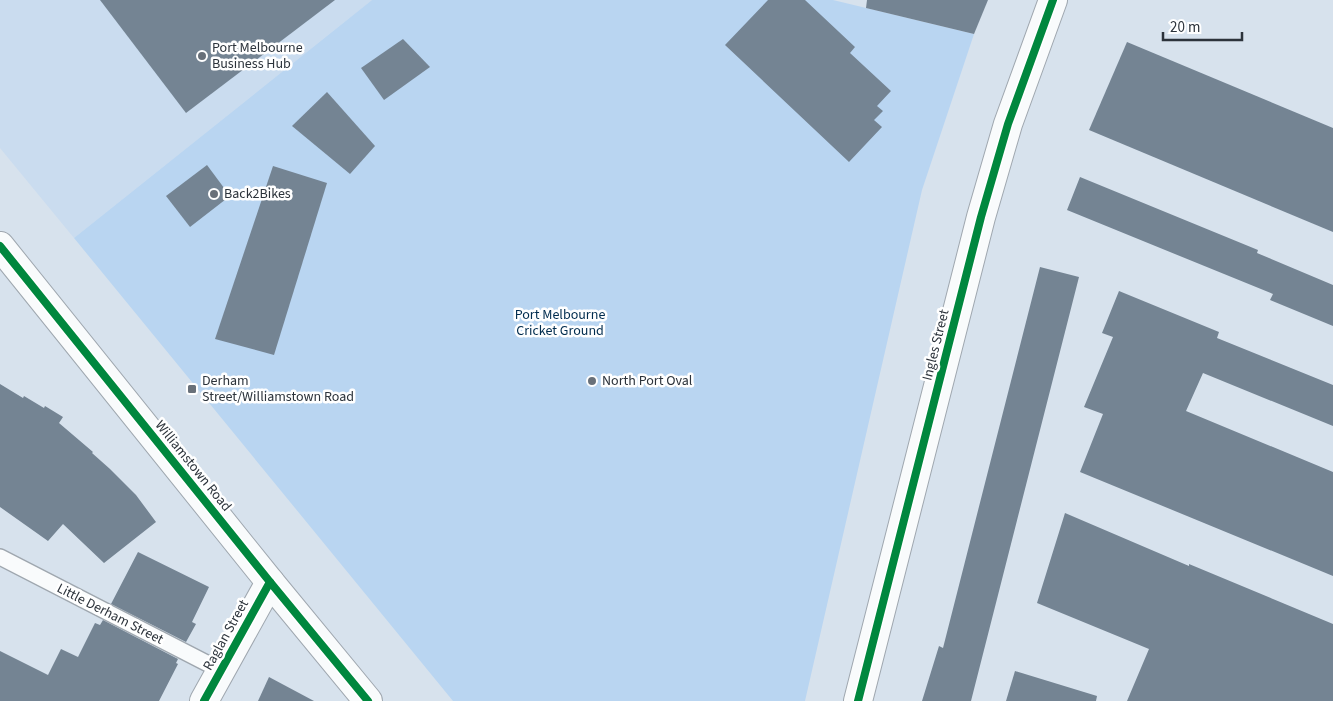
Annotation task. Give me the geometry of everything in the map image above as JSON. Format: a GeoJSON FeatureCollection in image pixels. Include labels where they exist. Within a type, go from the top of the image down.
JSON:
{"type":"FeatureCollection","features":[{"type":"Feature","properties":{"kind":"street","name":"Ingles Street"},"geometry":{"type":"LineString","coordinates":[[858,701],[981,216],[1008,124],[1053,0]]}},
{"type":"Feature","properties":{"kind":"street","name":"Williamstown Road"},"geometry":{"type":"LineString","coordinates":[[0,246],[368,701]]}},
{"type":"Feature","properties":{"kind":"street","name":"Raglan Street"},"geometry":{"type":"LineString","coordinates":[[204,701],[270,582]]}},
{"type":"Feature","properties":{"kind":"lane","name":"Little Derham Street"},"geometry":{"type":"LineString","coordinates":[[0,557],[220,670]]}},
{"type":"Feature","properties":{"kind":"shaded area"},"geometry":{"type":"Polygon","coordinates":[[[0,0],[372,0],[74,238],[0,148],[0,0]]]}},
{"type":"Feature","properties":{"kind":"green space","name":"Port Melbourne Cricket Ground"},"geometry":{"type":"Polygon","coordinates":[[[372,0],[833,0],[974,34],[922,190],[805,701],[453,701],[74,238],[372,0]]]}},
{"type":"Feature","properties":{"kind":"building","name":"Port Melbourne Business Hub"},"geometry":{"type":"Polygon","coordinates":[[[100,0],[335,0],[186,113],[100,0]]]}},
{"type":"Feature","properties":{"kind":"building"},"geometry":{"type":"Polygon","coordinates":[[[768,0],[805,0],[855,47],[850,53],[891,91],[877,106],[883,111],[874,120],[882,127],[849,162],[725,45],[768,0]]]}},
{"type":"Feature","properties":{"kind":"building"},"geometry":{"type":"Polygon","coordinates":[[[867,0],[988,0],[974,34],[866,8],[867,0]]]}},
{"type":"Feature","properties":{"kind":"building"},"geometry":{"type":"Polygon","coordinates":[[[403,39],[430,67],[384,100],[361,68],[403,39]]]}},
{"type":"Feature","properties":{"kind":"building"},"geometry":{"type":"Polygon","coordinates":[[[1127,42],[1333,128],[1333,232],[1089,130],[1127,42]]]}},
{"type":"Feature","properties":{"kind":"building"},"geometry":{"type":"Polygon","coordinates":[[[327,92],[375,146],[350,174],[292,126],[327,92]]]}},
{"type":"Feature","properties":{"kind":"building"},"geometry":{"type":"Polygon","coordinates":[[[207,165],[230,196],[190,227],[166,196],[207,165]]]}},
{"type":"Feature","properties":{"kind":"building"},"geometry":{"type":"Polygon","coordinates":[[[273,166],[327,183],[274,355],[215,339],[273,166]]]}},
{"type":"Feature","properties":{"kind":"building"},"geometry":{"type":"Polygon","coordinates":[[[1080,177],[1258,250],[1257,253],[1333,285],[1333,326],[1270,300],[1273,294],[1067,210],[1080,177]]]}},
{"type":"Feature","properties":{"kind":"building"},"geometry":{"type":"Polygon","coordinates":[[[1040,267],[1079,277],[971,701],[922,701],[939,646],[943,648],[1040,267]]]}},
{"type":"Feature","properties":{"kind":"building"},"geometry":{"type":"Polygon","coordinates":[[[1119,291],[1219,332],[1217,338],[1333,385],[1333,426],[1203,373],[1186,411],[1333,472],[1333,576],[1080,472],[1103,414],[1084,407],[1113,337],[1102,333],[1119,291]]]}},
{"type":"Feature","properties":{"kind":"building"},"geometry":{"type":"Polygon","coordinates":[[[0,384],[23,398],[24,396],[63,417],[59,423],[93,452],[136,495],[156,522],[104,563],[63,524],[48,541],[0,507],[0,384]]]}},
{"type":"Feature","properties":{"kind":"building"},"geometry":{"type":"Polygon","coordinates":[[[1065,513],[1189,566],[1189,564],[1333,624],[1333,701],[1127,701],[1149,649],[1037,603],[1065,513]]]}},
{"type":"Feature","properties":{"kind":"building"},"geometry":{"type":"Polygon","coordinates":[[[138,552],[209,587],[192,622],[196,624],[186,642],[111,604],[138,552]]]}},
{"type":"Feature","properties":{"kind":"building"},"geometry":{"type":"Polygon","coordinates":[[[103,620],[178,659],[176,663],[178,664],[159,701],[0,701],[0,651],[48,675],[61,649],[78,657],[95,623],[100,625],[103,620]]]}},
{"type":"Feature","properties":{"kind":"building"},"geometry":{"type":"Polygon","coordinates":[[[1015,671],[1097,696],[1096,701],[1006,701],[1015,671]]]}},
{"type":"Feature","properties":{"kind":"building"},"geometry":{"type":"Polygon","coordinates":[[[269,677],[314,701],[258,701],[269,677]]]}},
{"type":"Feature","properties":{"kind":"cycle path"},"geometry":{"type":"LineString","coordinates":[[858,701],[981,217],[1008,124],[1053,0]]}},
{"type":"Feature","properties":{"kind":"cycle path"},"geometry":{"type":"LineString","coordinates":[[0,246],[368,701]]}},
{"type":"Feature","properties":{"kind":"cycle path"},"geometry":{"type":"LineString","coordinates":[[204,701],[270,582]]}},
{"type":"Feature","properties":{"kind":"place","name":"Port Melbourne Business Hub"},"geometry":{"type":"Point","coordinates":[202,56]}},
{"type":"Feature","properties":{"kind":"place","name":"Back2Bikes"},"geometry":{"type":"Point","coordinates":[214,194]}},
{"type":"Feature","properties":{"kind":"place","name":"North Port Oval"},"geometry":{"type":"Point","coordinates":[592,381]}},
{"type":"Feature","properties":{"kind":"place","name":"Derham Street/Williamstown Road"},"geometry":{"type":"Point","coordinates":[192,389]}}]}
